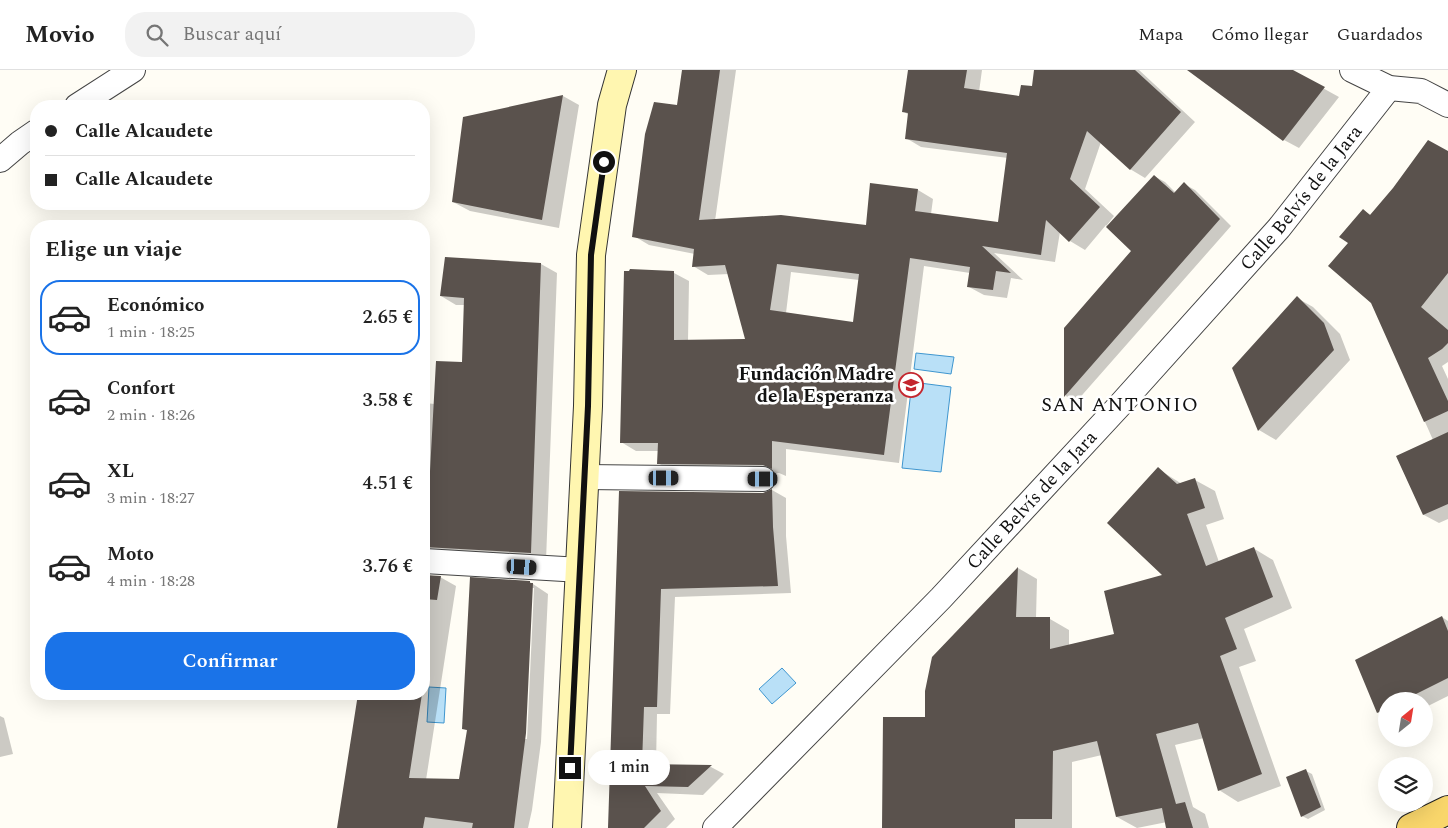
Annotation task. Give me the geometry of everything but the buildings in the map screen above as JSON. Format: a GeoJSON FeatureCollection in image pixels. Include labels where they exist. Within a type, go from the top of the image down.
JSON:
{"type":"FeatureCollection","features":[{"type":"Feature","properties":{"kind":"main road"},"geometry":{"type":"LineString","coordinates":[[568,828],[585,477],[591,255],[612,105],[622,70]]}},
{"type":"Feature","properties":{"kind":"main road"},"geometry":{"type":"LineString","coordinates":[[1411,828],[1448,810]]}},
{"type":"Feature","properties":{"kind":"street"},"geometry":{"type":"LineString","coordinates":[[86,100],[133,70]]}},
{"type":"Feature","properties":{"kind":"street"},"geometry":{"type":"LineString","coordinates":[[1352,70],[1389,88],[1421,91],[1448,104]]}},
{"type":"Feature","properties":{"kind":"street","name":"Calle Belvís de la Jara"},"geometry":{"type":"LineString","coordinates":[[715,828],[941,598],[1120,405],[1280,228],[1389,88]]}},
{"type":"Feature","properties":{"kind":"street"},"geometry":{"type":"LineString","coordinates":[[0,160],[30,136]]}},
{"type":"Feature","properties":{"kind":"street"},"geometry":{"type":"LineString","coordinates":[[585,477],[763,479]]}},
{"type":"Feature","properties":{"kind":"street"},"geometry":{"type":"LineString","coordinates":[[430,562],[581,570]]}},
{"type":"Feature","properties":{"kind":"water"},"geometry":{"type":"Polygon","coordinates":[[[916,353],[954,357],[951,374],[914,369],[916,353]]]}},
{"type":"Feature","properties":{"kind":"water"},"geometry":{"type":"Polygon","coordinates":[[[912,382],[951,387],[941,472],[902,468],[912,382]]]}},
{"type":"Feature","properties":{"kind":"water"},"geometry":{"type":"Polygon","coordinates":[[[782,668],[796,683],[772,704],[759,689],[782,668]]]}},
{"type":"Feature","properties":{"kind":"water"},"geometry":{"type":"Polygon","coordinates":[[[430,687],[446,688],[444,723],[427,722],[430,687]]]}},
{"type":"Feature","properties":{"kind":"place","name":"Fundación Madre de la Esperanza"},"geometry":{"type":"Point","coordinates":[911,385]}},
{"type":"Feature","properties":{"kind":"district","name":"SAN ANTONIO"},"geometry":{"type":"Point","coordinates":[1120,405]}},
{"type":"Feature","properties":{"kind":"route"},"geometry":{"type":"LineString","coordinates":[[570,768],[588,406],[591,255],[604,162]]}}]}
